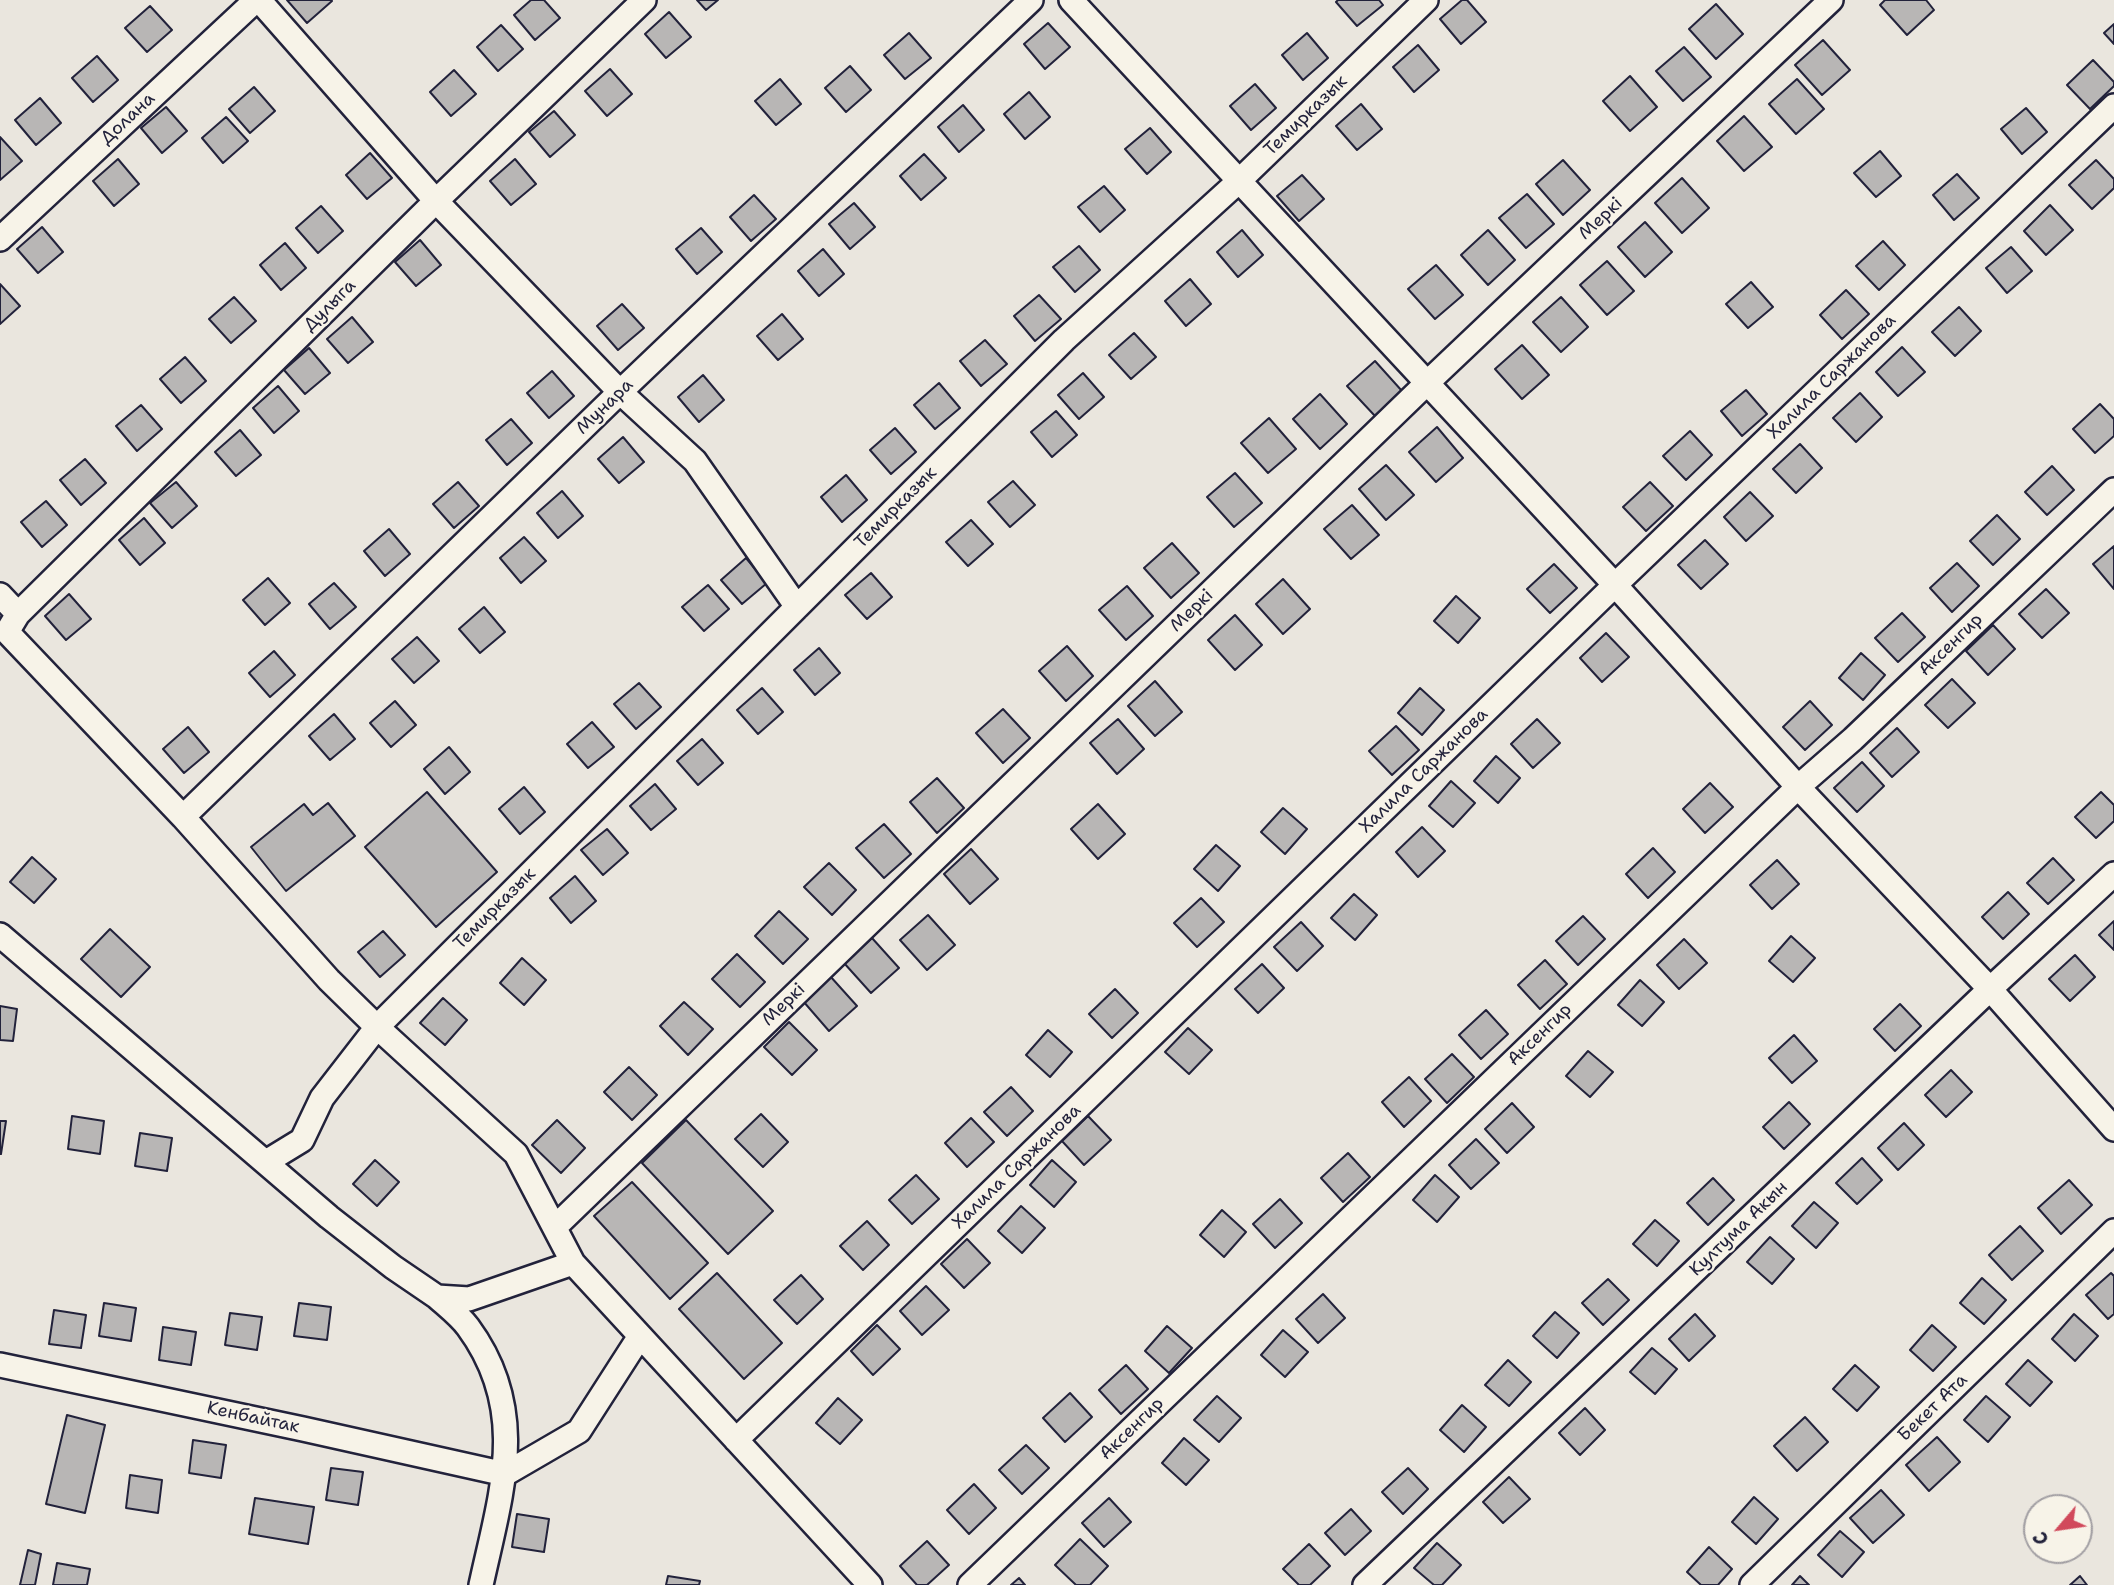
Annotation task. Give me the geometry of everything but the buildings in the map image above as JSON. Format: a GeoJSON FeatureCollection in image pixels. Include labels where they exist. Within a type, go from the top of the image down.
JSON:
{"type":"FeatureCollection","features":[{"type":"Feature","properties":{"kind":"street"},"geometry":{"type":"LineString","coordinates":[[258,0],[436,201],[620,392],[695,461],[797,607]]}},
{"type":"Feature","properties":{"kind":"street","name":"Долана"},"geometry":{"type":"LineString","coordinates":[[0,239],[258,0]]}},
{"type":"Feature","properties":{"kind":"street","name":"Дулыга"},"geometry":{"type":"LineString","coordinates":[[18,614],[436,201],[644,0]]}},
{"type":"Feature","properties":{"kind":"street","name":"Мунара"},"geometry":{"type":"LineString","coordinates":[[183,817],[620,392],[1031,0]]}},
{"type":"Feature","properties":{"kind":"street"},"geometry":{"type":"LineString","coordinates":[[1072,0],[1615,585],[1798,787],[1990,989],[2114,1129]]}},
{"type":"Feature","properties":{"kind":"street","name":"Темирказык"},"geometry":{"type":"LineString","coordinates":[[266,1162],[302,1140],[322,1098],[377,1027],[1064,340],[1239,181],[1426,0]]}},
{"type":"Feature","properties":{"kind":"street","name":"Меркі"},"geometry":{"type":"LineString","coordinates":[[556,1226],[1427,383],[1831,0]]}},
{"type":"Feature","properties":{"kind":"street","name":"Халила Саржанова"},"geometry":{"type":"LineString","coordinates":[[737,1440],[1615,585],[2114,106]]}},
{"type":"Feature","properties":{"kind":"street","name":"Аксенгир"},"geometry":{"type":"LineString","coordinates":[[970,1585],[1798,787],[1853,739],[2114,490]]}},
{"type":"Feature","properties":{"kind":"street"},"geometry":{"type":"LineString","coordinates":[[0,595],[18,614],[8,632],[183,817],[329,980],[516,1154],[573,1263],[870,1585]]}},
{"type":"Feature","properties":{"kind":"street","name":"Култума Акын"},"geometry":{"type":"LineString","coordinates":[[1365,1585],[2114,874]]}},
{"type":"Feature","properties":{"kind":"street"},"geometry":{"type":"LineString","coordinates":[[0,935],[361,1242],[437,1297],[467,1325],[486,1355],[499,1387],[507,1427],[505,1474],[481,1585]]}},
{"type":"Feature","properties":{"kind":"street","name":"Бекет Ата"},"geometry":{"type":"LineString","coordinates":[[1752,1585],[2114,1231]]}},
{"type":"Feature","properties":{"kind":"street"},"geometry":{"type":"LineString","coordinates":[[437,1297],[468,1299],[573,1263]]}},
{"type":"Feature","properties":{"kind":"street"},"geometry":{"type":"LineString","coordinates":[[505,1474],[579,1431],[640,1336]]}},
{"type":"Feature","properties":{"kind":"street","name":"Кенбайтак"},"geometry":{"type":"LineString","coordinates":[[0,1365],[505,1474]]}}]}
